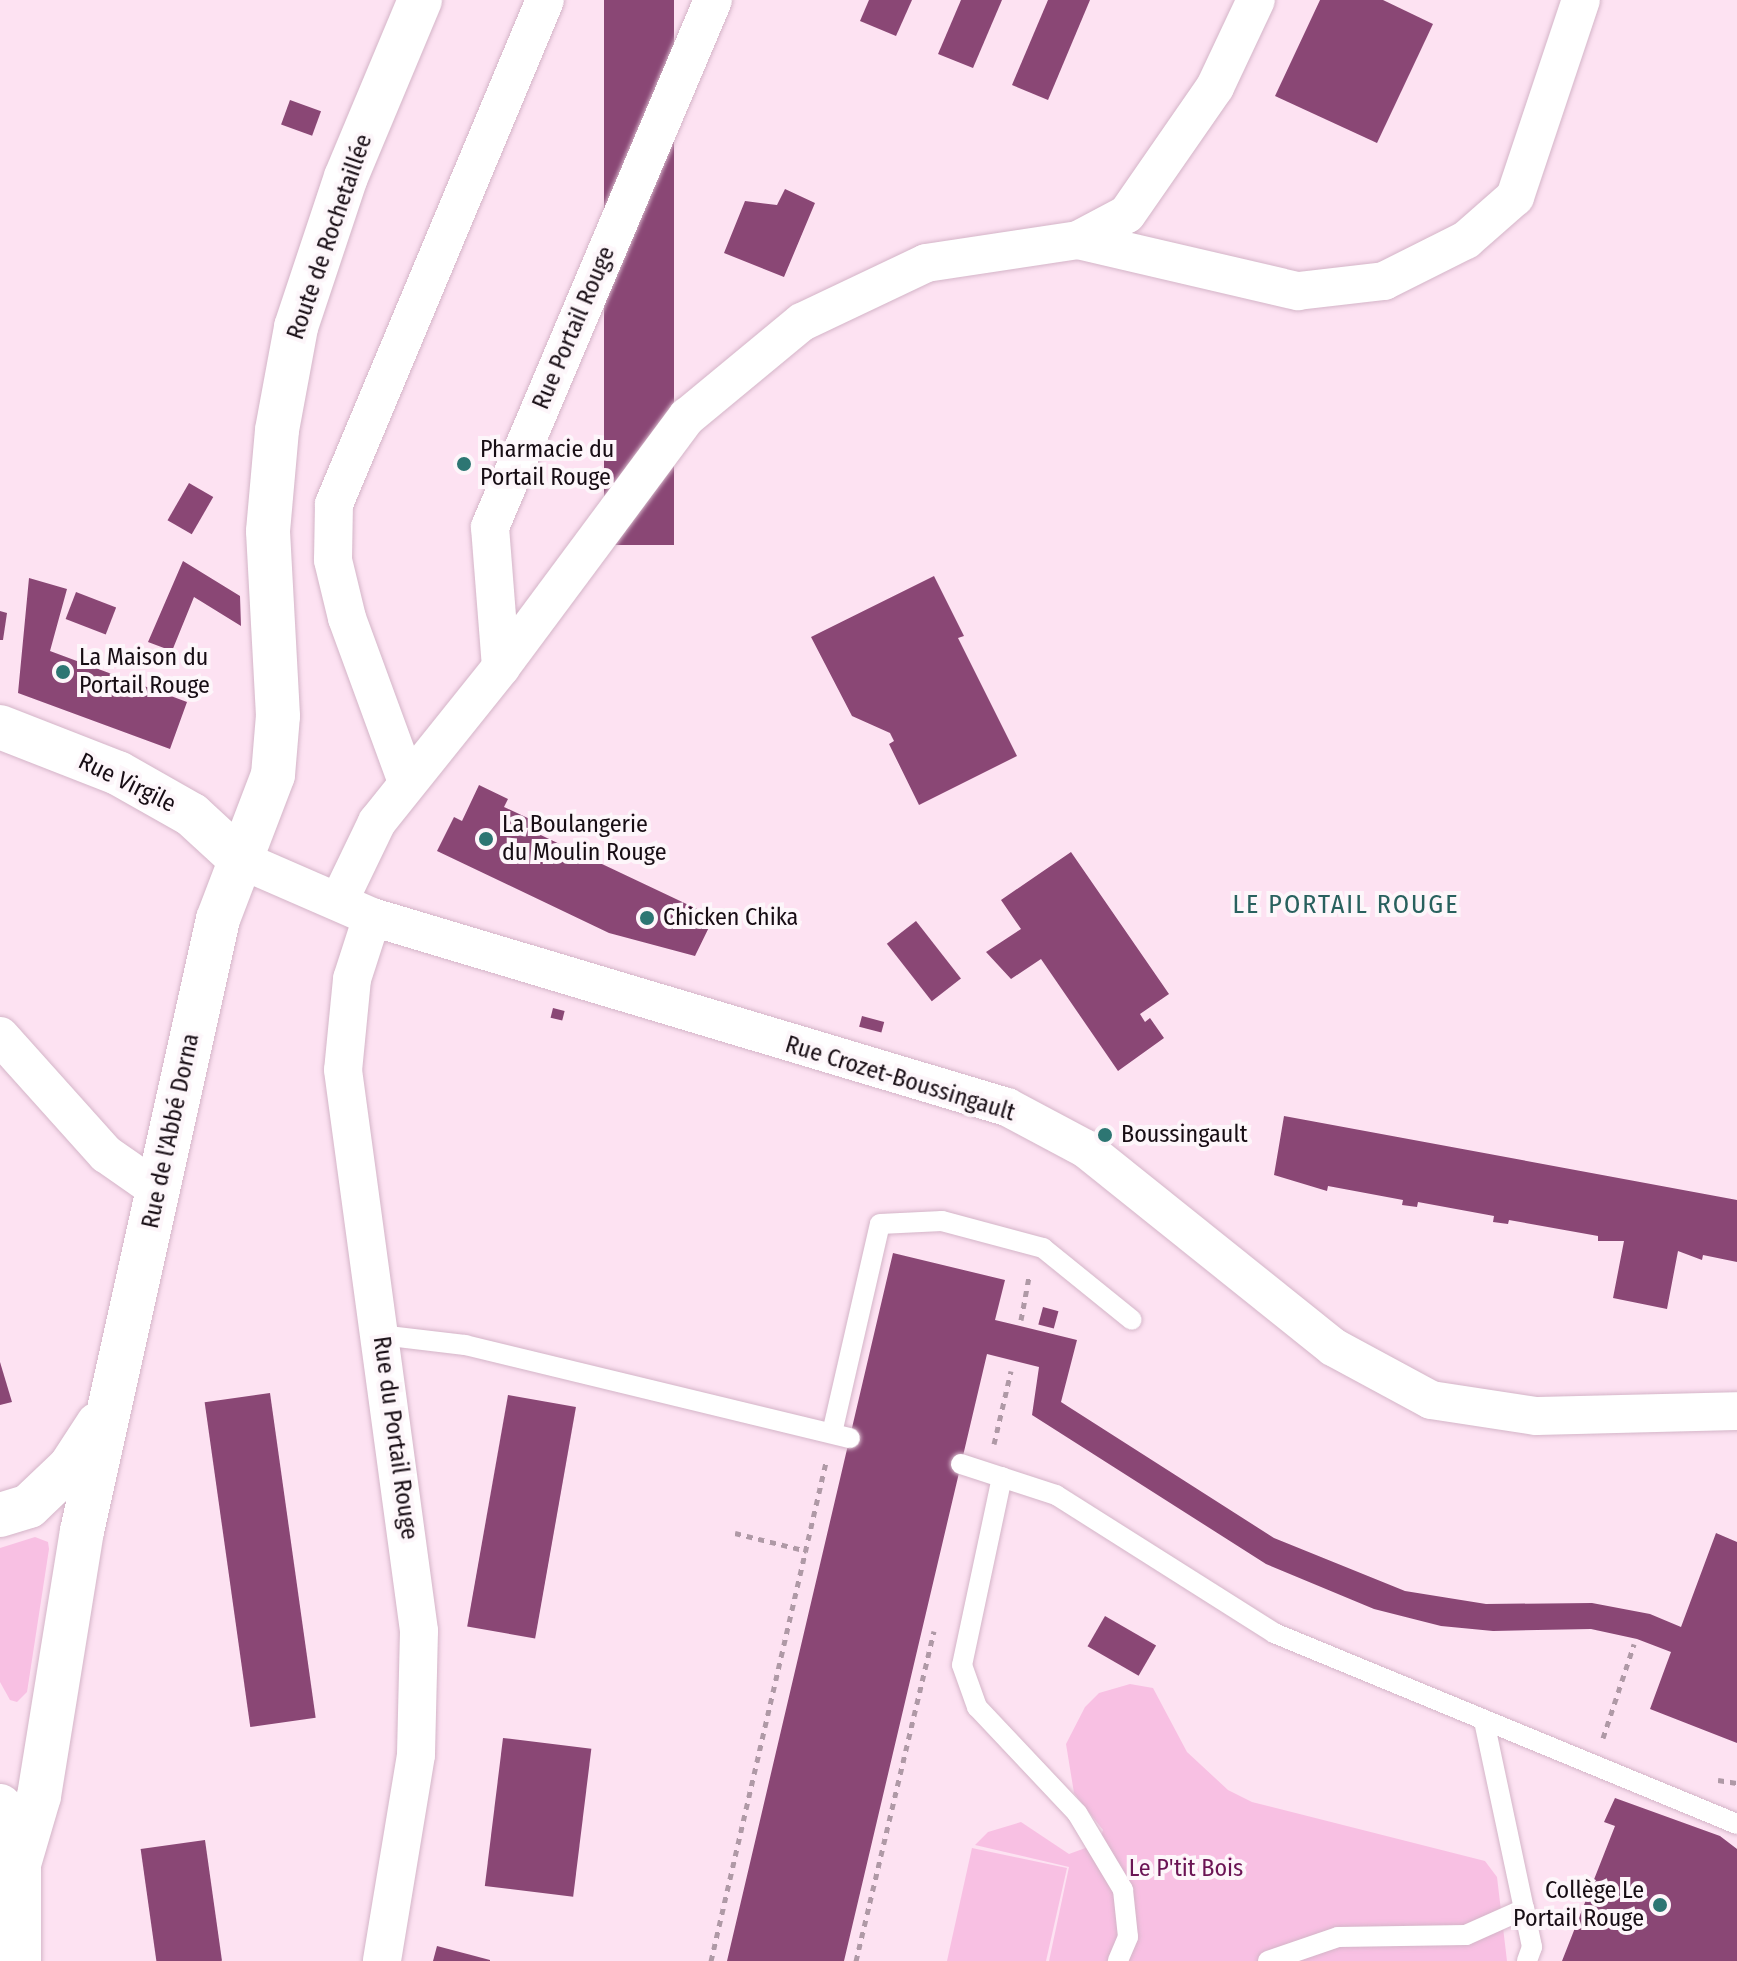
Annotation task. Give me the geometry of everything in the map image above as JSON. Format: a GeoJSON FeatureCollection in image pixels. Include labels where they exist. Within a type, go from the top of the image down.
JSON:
{"type":"FeatureCollection","features":[{"type":"Feature","properties":{"kind":"main road","name":"Route de Rochetaillée"},"geometry":{"type":"LineString","coordinates":[[241,860],[273,775],[278,716],[268,531],[277,430],[296,327],[346,177],[420,0]]}},
{"type":"Feature","properties":{"kind":"main road","name":"Rue Virgile"},"geometry":{"type":"LineString","coordinates":[[0,727],[118,773],[192,815],[241,860]]}},
{"type":"Feature","properties":{"kind":"main road","name":"Rue de l'Abbé Dorna"},"geometry":{"type":"LineString","coordinates":[[19,1864],[39,1796],[82,1531],[218,919],[241,860]]}},
{"type":"Feature","properties":{"kind":"main road","name":"Rue de l'Abbé Dorna"},"geometry":{"type":"LineString","coordinates":[[0,1515],[29,1506],[70,1467],[110,1405]]}},
{"type":"Feature","properties":{"kind":"main road"},"geometry":{"type":"LineString","coordinates":[[0,1806],[19,1864],[19,1961]]}},
{"type":"Feature","properties":{"kind":"street"},"geometry":{"type":"LineString","coordinates":[[407,782],[347,618],[333,560],[334,504],[545,0]]}},
{"type":"Feature","properties":{"kind":"street","name":"Rue Portail Rouge"},"geometry":{"type":"LineString","coordinates":[[501,667],[490,527],[713,0]]}},
{"type":"Feature","properties":{"kind":"street"},"geometry":{"type":"LineString","coordinates":[[356,909],[377,822],[501,667],[687,417],[802,322],[926,263],[1078,240],[1127,214],[1215,87],[1256,0]]}},
{"type":"Feature","properties":{"kind":"street"},"geometry":{"type":"LineString","coordinates":[[1078,240],[1298,291],[1384,281],[1466,240],[1515,197],[1581,0]]}},
{"type":"Feature","properties":{"kind":"street","name":"Rue Crozet-Boussingault"},"geometry":{"type":"LineString","coordinates":[[241,860],[356,909],[1007,1107],[1086,1149],[1333,1347],[1431,1400],[1536,1416],[1737,1411]]}},
{"type":"Feature","properties":{"kind":"street","name":"Rue du Portail Rouge"},"geometry":{"type":"LineString","coordinates":[[356,909],[343,1070],[419,1631],[416,1755],[382,1961]]}},
{"type":"Feature","properties":{"kind":"street"},"geometry":{"type":"LineString","coordinates":[[0,1036],[106,1154],[159,1191]]}},
{"type":"Feature","properties":{"kind":"lane"},"geometry":{"type":"LineString","coordinates":[[381,1335],[465,1345],[841,1436],[880,1224],[942,1221],[1043,1248],[1132,1320]]}},
{"type":"Feature","properties":{"kind":"lane"},"geometry":{"type":"LineString","coordinates":[[961,1464],[1056,1495],[1274,1633],[1737,1824]]}},
{"type":"Feature","properties":{"kind":"lane"},"geometry":{"type":"LineString","coordinates":[[994,1474],[962,1665],[977,1707],[1077,1813],[1123,1890],[1128,1937],[1118,1961]]}},
{"type":"Feature","properties":{"kind":"lane"},"geometry":{"type":"LineString","coordinates":[[1484,1721],[1532,1947],[1527,1961]]}},
{"type":"Feature","properties":{"kind":"lane"},"geometry":{"type":"LineString","coordinates":[[1268,1961],[1338,1937],[1466,1935],[1524,1909]]}},
{"type":"Feature","properties":{"kind":"path"},"geometry":{"type":"LineString","coordinates":[[1021,1320],[1029,1278]]}},
{"type":"Feature","properties":{"kind":"path"},"geometry":{"type":"LineString","coordinates":[[994,1474],[1011,1371]]}},
{"type":"Feature","properties":{"kind":"path"},"geometry":{"type":"LineString","coordinates":[[711,1961],[821,1483]]}},
{"type":"Feature","properties":{"kind":"path"},"geometry":{"type":"LineString","coordinates":[[735,1533],[807,1551]]}},
{"type":"Feature","properties":{"kind":"path"},"geometry":{"type":"LineString","coordinates":[[1594,1766],[1634,1644]]}},
{"type":"Feature","properties":{"kind":"path"},"geometry":{"type":"LineString","coordinates":[[856,1961],[930,1646]]}},
{"type":"Feature","properties":{"kind":"green space"},"geometry":{"type":"Polygon","coordinates":[[[35,1537],[48,1542],[49,1549],[27,1692],[17,1702],[10,1700],[0,1682],[0,1548],[35,1537]]]}},
{"type":"Feature","properties":{"kind":"green space","name":"Le P'tit Bois"},"geometry":{"type":"Polygon","coordinates":[[[1130,1684],[1153,1688],[1187,1752],[1228,1790],[1252,1802],[1485,1861],[1497,1877],[1507,1961],[1049,1961],[1069,1867],[975,1845],[988,1832],[1021,1822],[1069,1854],[1099,1843],[1103,1830],[1074,1793],[1066,1744],[1085,1707],[1099,1693],[1130,1684]]]}},
{"type":"Feature","properties":{"kind":"green space"},"geometry":{"type":"Polygon","coordinates":[[[972,1848],[1067,1868],[1046,1961],[947,1961],[972,1848]]]}},
{"type":"Feature","properties":{"kind":"building"},"geometry":{"type":"Polygon","coordinates":[[[604,0],[674,0],[674,545],[604,545],[604,0]]]}},
{"type":"Feature","properties":{"kind":"building"},"geometry":{"type":"Polygon","coordinates":[[[869,0],[912,0],[896,36],[860,21],[869,0]]]}},
{"type":"Feature","properties":{"kind":"building"},"geometry":{"type":"Polygon","coordinates":[[[961,0],[1002,0],[973,68],[938,54],[961,0]]]}},
{"type":"Feature","properties":{"kind":"building"},"geometry":{"type":"Polygon","coordinates":[[[1048,0],[1090,0],[1048,100],[1012,85],[1048,0]]]}},
{"type":"Feature","properties":{"kind":"building"},"geometry":{"type":"Polygon","coordinates":[[[1320,0],[1383,0],[1433,24],[1377,143],[1275,96],[1320,0]]]}},
{"type":"Feature","properties":{"kind":"building"},"geometry":{"type":"Polygon","coordinates":[[[290,100],[321,111],[312,136],[281,124],[290,100]]]}},
{"type":"Feature","properties":{"kind":"building"},"geometry":{"type":"Polygon","coordinates":[[[785,189],[815,203],[784,277],[724,253],[745,201],[777,205],[785,189]]]}},
{"type":"Feature","properties":{"kind":"building"},"geometry":{"type":"Polygon","coordinates":[[[189,483],[213,497],[192,534],[168,520],[189,483]]]}},
{"type":"Feature","properties":{"kind":"building"},"geometry":{"type":"Polygon","coordinates":[[[183,561],[240,596],[241,626],[194,597],[172,651],[148,642],[183,561]]]}},
{"type":"Feature","properties":{"kind":"building"},"geometry":{"type":"Polygon","coordinates":[[[934,576],[964,636],[958,638],[1017,756],[919,805],[889,744],[894,741],[890,733],[852,716],[811,637],[934,576]]]}},
{"type":"Feature","properties":{"kind":"building","name":"La Maison du Portail Rouge"},"geometry":{"type":"Polygon","coordinates":[[[29,578],[67,589],[50,651],[187,702],[170,749],[18,693],[29,578]]]}},
{"type":"Feature","properties":{"kind":"building"},"geometry":{"type":"Polygon","coordinates":[[[76,592],[116,607],[106,634],[66,619],[76,592]]]}},
{"type":"Feature","properties":{"kind":"building"},"geometry":{"type":"Polygon","coordinates":[[[0,611],[7,613],[3,640],[0,640],[0,611]]]}},
{"type":"Feature","properties":{"kind":"building"},"geometry":{"type":"Polygon","coordinates":[[[479,785],[508,799],[504,807],[532,820],[528,829],[714,917],[695,956],[609,933],[437,851],[454,817],[462,821],[479,785]]]}},
{"type":"Feature","properties":{"kind":"building"},"geometry":{"type":"Polygon","coordinates":[[[1071,852],[1169,994],[1140,1014],[1145,1022],[1150,1018],[1164,1038],[1118,1071],[1041,959],[1011,979],[986,952],[1021,929],[1001,900],[1071,852]]]}},
{"type":"Feature","properties":{"kind":"building"},"geometry":{"type":"Polygon","coordinates":[[[916,921],[961,979],[932,1001],[887,944],[916,921]]]}},
{"type":"Feature","properties":{"kind":"building"},"geometry":{"type":"Polygon","coordinates":[[[553,1008],[565,1011],[562,1021],[551,1018],[553,1008]]]}},
{"type":"Feature","properties":{"kind":"building"},"geometry":{"type":"Polygon","coordinates":[[[862,1016],[884,1022],[881,1033],[859,1027],[862,1016]]]}},
{"type":"Feature","properties":{"kind":"building"},"geometry":{"type":"Polygon","coordinates":[[[1284,1116],[1737,1200],[1737,1262],[1703,1255],[1702,1260],[1678,1251],[1667,1309],[1613,1298],[1624,1241],[1598,1241],[1598,1236],[1509,1220],[1508,1224],[1493,1222],[1494,1216],[1418,1202],[1417,1207],[1402,1205],[1403,1200],[1328,1186],[1327,1191],[1274,1175],[1284,1116]]]}},
{"type":"Feature","properties":{"kind":"building"},"geometry":{"type":"Polygon","coordinates":[[[893,1253],[1005,1280],[995,1320],[1077,1340],[1061,1402],[1274,1538],[1405,1591],[1486,1604],[1592,1603],[1650,1614],[1681,1627],[1716,1533],[1737,1542],[1737,1743],[1650,1709],[1671,1652],[1637,1639],[1591,1629],[1493,1631],[1441,1626],[1374,1609],[1266,1564],[1032,1415],[1039,1367],[987,1354],[844,1961],[727,1961],[893,1253]]]}},
{"type":"Feature","properties":{"kind":"building"},"geometry":{"type":"Polygon","coordinates":[[[1043,1307],[1058,1311],[1054,1329],[1038,1324],[1043,1307]]]}},
{"type":"Feature","properties":{"kind":"building"},"geometry":{"type":"Polygon","coordinates":[[[0,1362],[12,1402],[0,1405],[0,1362]]]}},
{"type":"Feature","properties":{"kind":"building"},"geometry":{"type":"Polygon","coordinates":[[[270,1393],[316,1718],[250,1727],[205,1402],[270,1393]]]}},
{"type":"Feature","properties":{"kind":"building"},"geometry":{"type":"Polygon","coordinates":[[[508,1395],[576,1407],[535,1638],[467,1626],[508,1395]]]}},
{"type":"Feature","properties":{"kind":"building"},"geometry":{"type":"Polygon","coordinates":[[[1105,1616],[1156,1645],[1139,1676],[1088,1646],[1105,1616]]]}},
{"type":"Feature","properties":{"kind":"building"},"geometry":{"type":"Polygon","coordinates":[[[503,1738],[591,1749],[573,1897],[485,1886],[503,1738]]]}},
{"type":"Feature","properties":{"kind":"building","name":"Collège Le Portail Rouge"},"geometry":{"type":"Polygon","coordinates":[[[1615,1798],[1720,1836],[1737,1849],[1737,1961],[1562,1961],[1615,1826],[1604,1822],[1615,1798]]]}},
{"type":"Feature","properties":{"kind":"building"},"geometry":{"type":"Polygon","coordinates":[[[205,1840],[222,1961],[156,1961],[141,1849],[205,1840]]]}},
{"type":"Feature","properties":{"kind":"building"},"geometry":{"type":"Polygon","coordinates":[[[437,1946],[490,1960],[490,1961],[433,1961],[437,1946]]]}},
{"type":"Feature","properties":{"kind":"place","name":"Pharmacie du Portail Rouge"},"geometry":{"type":"Point","coordinates":[464,464]}},
{"type":"Feature","properties":{"kind":"place","name":"La Maison du Portail Rouge"},"geometry":{"type":"Point","coordinates":[63,672]}},
{"type":"Feature","properties":{"kind":"place","name":"La Boulangerie du Moulin Rouge"},"geometry":{"type":"Point","coordinates":[486,839]}},
{"type":"Feature","properties":{"kind":"place","name":"Chicken Chika"},"geometry":{"type":"Point","coordinates":[647,918]}},
{"type":"Feature","properties":{"kind":"place","name":"Boussingault"},"geometry":{"type":"Point","coordinates":[1105,1135]}},
{"type":"Feature","properties":{"kind":"place","name":"Collège Le Portail Rouge"},"geometry":{"type":"Point","coordinates":[1660,1905]}},
{"type":"Feature","properties":{"kind":"district","name":"LE PORTAIL ROUGE"},"geometry":{"type":"Point","coordinates":[1346,905]}}]}
